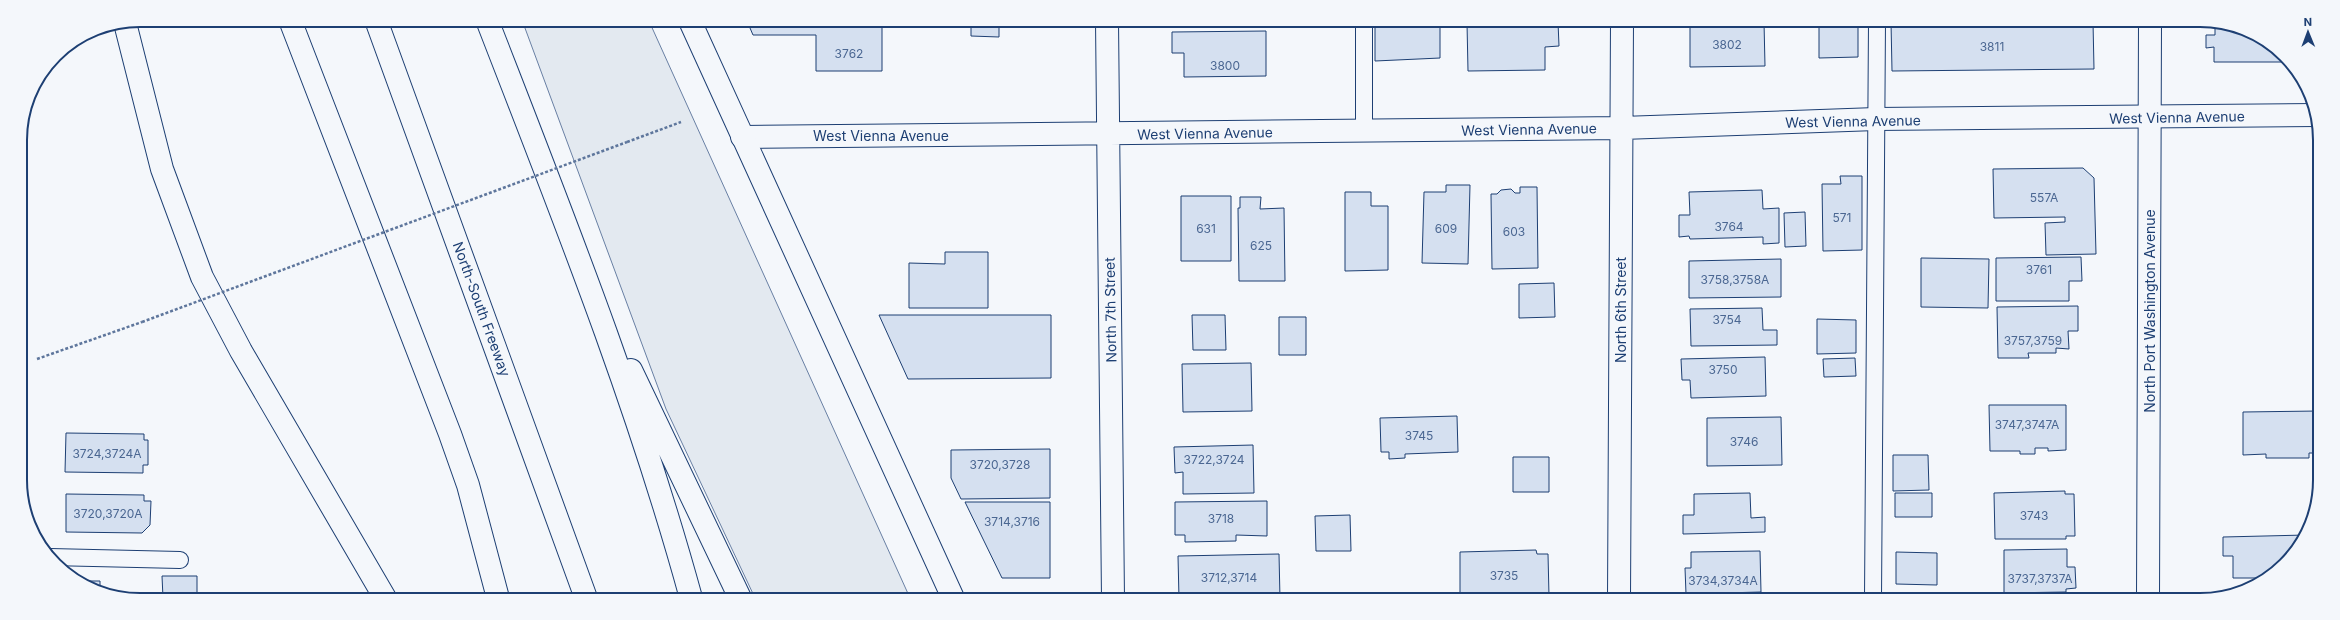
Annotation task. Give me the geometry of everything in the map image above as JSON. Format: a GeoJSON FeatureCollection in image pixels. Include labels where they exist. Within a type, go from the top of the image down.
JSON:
{"type":"FeatureCollection","features":[{"type":"Feature","properties":{"kind":"main road"},"geometry":{"type":"LineString","coordinates":[[293,27],[450,434],[468,486],[497,593]]}},
{"type":"Feature","properties":{"kind":"main road","name":"North-South Freeway"},"geometry":{"type":"LineString","coordinates":[[379,27],[584,593]]}},
{"type":"Feature","properties":{"kind":"main road"},"geometry":{"type":"LineString","coordinates":[[490,27],[587,277],[671,525],[690,593]]}},
{"type":"Feature","properties":{"kind":"main road"},"geometry":{"type":"LineString","coordinates":[[693,27],[951,593]]}},
{"type":"Feature","properties":{"kind":"main road","name":"North 7th Street"},"geometry":{"type":"LineString","coordinates":[[1107,27],[1113,593]]}},
{"type":"Feature","properties":{"kind":"main road","name":"North 6th Street"},"geometry":{"type":"LineString","coordinates":[[1619,593],[1622,27]]}},
{"type":"Feature","properties":{"kind":"main road","name":"North Port Washington Avenue"},"geometry":{"type":"LineString","coordinates":[[2148,593],[2150,27]]}},
{"type":"Feature","properties":{"kind":"main road"},"geometry":{"type":"LineString","coordinates":[[126,28],[162,169],[202,277],[241,351],[382,593]]}},
{"type":"Feature","properties":{"kind":"main road","name":"West Vienna Avenue"},"geometry":{"type":"LineString","coordinates":[[742,136],[1107,134],[1622,128],[1876,119],[2310,115]]}},
{"type":"Feature","properties":{"kind":"main road"},"geometry":{"type":"LineString","coordinates":[[587,277],[738,593]]}},
{"type":"Feature","properties":{"kind":"lane"},"geometry":{"type":"LineString","coordinates":[[1364,27],[1364,131]]}},
{"type":"Feature","properties":{"kind":"lane"},"geometry":{"type":"LineString","coordinates":[[1873,593],[1877,27]]}},
{"type":"Feature","properties":{"kind":"lane"},"geometry":{"type":"LineString","coordinates":[[57,557],[180,560]]}},
{"type":"Feature","properties":{"kind":"path"},"geometry":{"type":"LineString","coordinates":[[37,359],[142,322],[681,122]]}},
{"type":"Feature","properties":{"kind":"shaded area"},"geometry":{"type":"Polygon","coordinates":[[[525,27],[652,27],[908,593],[753,593],[666,409],[525,27]]]}},
{"type":"Feature","properties":{"kind":"building"},"geometry":{"type":"Polygon","coordinates":[[[750,27],[882,27],[882,71],[816,71],[816,35],[753,35],[750,27]]]}},
{"type":"Feature","properties":{"kind":"building"},"geometry":{"type":"Polygon","coordinates":[[[971,27],[999,27],[999,37],[971,36],[971,27]]]}},
{"type":"Feature","properties":{"kind":"building"},"geometry":{"type":"Polygon","coordinates":[[[1375,27],[1440,27],[1440,58],[1375,61],[1375,27]]]}},
{"type":"Feature","properties":{"kind":"building"},"geometry":{"type":"Polygon","coordinates":[[[1467,27],[1558,27],[1559,46],[1545,47],[1545,70],[1468,71],[1467,27]]]}},
{"type":"Feature","properties":{"kind":"building"},"geometry":{"type":"Polygon","coordinates":[[[1690,27],[1764,27],[1765,66],[1690,67],[1690,27]]]}},
{"type":"Feature","properties":{"kind":"building"},"geometry":{"type":"Polygon","coordinates":[[[1819,27],[1858,27],[1858,57],[1819,58],[1819,27]]]}},
{"type":"Feature","properties":{"kind":"building"},"geometry":{"type":"Polygon","coordinates":[[[1891,27],[2093,27],[2094,69],[1892,71],[1891,27]]]}},
{"type":"Feature","properties":{"kind":"building"},"geometry":{"type":"Polygon","coordinates":[[[2215,28],[2236,33],[2263,46],[2282,62],[2214,62],[2214,47],[2206,48],[2206,35],[2215,35],[2215,28]]]}},
{"type":"Feature","properties":{"kind":"building"},"geometry":{"type":"Polygon","coordinates":[[[1266,31],[1266,76],[1184,77],[1184,53],[1172,53],[1172,32],[1266,31]]]}},
{"type":"Feature","properties":{"kind":"building"},"geometry":{"type":"Polygon","coordinates":[[[2083,168],[2094,178],[2096,254],[2046,255],[2045,223],[2065,222],[2065,217],[1994,218],[1993,169],[2083,168]]]}},
{"type":"Feature","properties":{"kind":"building"},"geometry":{"type":"Polygon","coordinates":[[[1840,176],[1862,176],[1862,250],[1823,251],[1822,184],[1841,184],[1840,176]]]}},
{"type":"Feature","properties":{"kind":"building"},"geometry":{"type":"Polygon","coordinates":[[[1446,185],[1470,185],[1468,264],[1422,263],[1424,192],[1446,192],[1446,185]]]}},
{"type":"Feature","properties":{"kind":"building"},"geometry":{"type":"Polygon","coordinates":[[[1520,187],[1537,187],[1538,268],[1492,269],[1491,194],[1497,194],[1501,190],[1511,189],[1515,193],[1520,193],[1520,187]]]}},
{"type":"Feature","properties":{"kind":"building"},"geometry":{"type":"Polygon","coordinates":[[[1762,190],[1763,209],[1779,208],[1779,243],[1763,244],[1763,237],[1690,239],[1689,236],[1679,237],[1679,215],[1690,215],[1689,192],[1762,190]]]}},
{"type":"Feature","properties":{"kind":"building"},"geometry":{"type":"Polygon","coordinates":[[[1345,192],[1371,192],[1371,206],[1388,206],[1388,270],[1345,271],[1345,192]]]}},
{"type":"Feature","properties":{"kind":"building"},"geometry":{"type":"Polygon","coordinates":[[[1181,196],[1231,196],[1231,261],[1181,261],[1181,196]]]}},
{"type":"Feature","properties":{"kind":"building"},"geometry":{"type":"Polygon","coordinates":[[[1240,197],[1261,197],[1260,209],[1284,208],[1285,281],[1239,281],[1238,208],[1240,208],[1240,197]]]}},
{"type":"Feature","properties":{"kind":"building"},"geometry":{"type":"Polygon","coordinates":[[[1805,212],[1806,246],[1785,247],[1784,213],[1805,212]]]}},
{"type":"Feature","properties":{"kind":"building"},"geometry":{"type":"Polygon","coordinates":[[[945,252],[988,252],[988,308],[909,308],[909,263],[945,264],[945,252]]]}},
{"type":"Feature","properties":{"kind":"building"},"geometry":{"type":"Polygon","coordinates":[[[2081,257],[2082,281],[2069,281],[2069,301],[1996,301],[1996,258],[2081,257]]]}},
{"type":"Feature","properties":{"kind":"building"},"geometry":{"type":"Polygon","coordinates":[[[1921,258],[1989,259],[1988,308],[1921,307],[1921,258]]]}},
{"type":"Feature","properties":{"kind":"building"},"geometry":{"type":"Polygon","coordinates":[[[1781,259],[1781,297],[1689,298],[1689,261],[1781,259]]]}},
{"type":"Feature","properties":{"kind":"building"},"geometry":{"type":"Polygon","coordinates":[[[1554,283],[1555,317],[1519,318],[1519,284],[1554,283]]]}},
{"type":"Feature","properties":{"kind":"building"},"geometry":{"type":"Polygon","coordinates":[[[2078,306],[2078,331],[2068,331],[2069,349],[2056,348],[2056,353],[2028,353],[2029,358],[1998,358],[1997,307],[2078,306]]]}},
{"type":"Feature","properties":{"kind":"building"},"geometry":{"type":"Polygon","coordinates":[[[1762,308],[1763,330],[1777,330],[1777,345],[1691,346],[1690,309],[1762,308]]]}},
{"type":"Feature","properties":{"kind":"building"},"geometry":{"type":"Polygon","coordinates":[[[879,315],[1051,315],[1051,378],[908,379],[879,315]]]}},
{"type":"Feature","properties":{"kind":"building"},"geometry":{"type":"Polygon","coordinates":[[[1192,315],[1225,315],[1226,350],[1193,350],[1192,315]]]}},
{"type":"Feature","properties":{"kind":"building"},"geometry":{"type":"Polygon","coordinates":[[[1279,317],[1306,317],[1306,355],[1279,355],[1279,317]]]}},
{"type":"Feature","properties":{"kind":"building"},"geometry":{"type":"Polygon","coordinates":[[[1817,319],[1856,320],[1856,353],[1817,354],[1817,319]]]}},
{"type":"Feature","properties":{"kind":"building"},"geometry":{"type":"Polygon","coordinates":[[[1765,357],[1766,396],[1691,398],[1690,380],[1682,380],[1681,359],[1765,357]]]}},
{"type":"Feature","properties":{"kind":"building"},"geometry":{"type":"Polygon","coordinates":[[[1855,358],[1856,376],[1824,377],[1823,359],[1855,358]]]}},
{"type":"Feature","properties":{"kind":"building"},"geometry":{"type":"Polygon","coordinates":[[[1251,363],[1252,411],[1183,412],[1182,364],[1251,363]]]}},
{"type":"Feature","properties":{"kind":"building"},"geometry":{"type":"Polygon","coordinates":[[[1989,405],[2066,405],[2066,450],[2048,451],[2048,448],[2035,448],[2035,454],[2020,454],[2020,451],[1990,451],[1989,405]]]}},
{"type":"Feature","properties":{"kind":"building"},"geometry":{"type":"Polygon","coordinates":[[[2313,411],[2313,453],[2309,453],[2309,458],[2266,458],[2266,454],[2243,455],[2243,412],[2313,411]]]}},
{"type":"Feature","properties":{"kind":"building"},"geometry":{"type":"Polygon","coordinates":[[[1457,416],[1458,452],[1405,454],[1405,458],[1389,459],[1389,452],[1381,452],[1380,418],[1457,416]]]}},
{"type":"Feature","properties":{"kind":"building"},"geometry":{"type":"Polygon","coordinates":[[[1781,417],[1782,465],[1707,466],[1707,418],[1781,417]]]}},
{"type":"Feature","properties":{"kind":"building"},"geometry":{"type":"Polygon","coordinates":[[[66,433],[144,434],[144,440],[148,440],[148,465],[143,465],[143,473],[65,472],[66,433]]]}},
{"type":"Feature","properties":{"kind":"building"},"geometry":{"type":"Polygon","coordinates":[[[1253,445],[1254,493],[1183,494],[1183,472],[1175,473],[1174,447],[1253,445]]]}},
{"type":"Feature","properties":{"kind":"building"},"geometry":{"type":"Polygon","coordinates":[[[1050,449],[1050,498],[961,499],[951,478],[951,450],[1050,449]]]}},
{"type":"Feature","properties":{"kind":"building"},"geometry":{"type":"Polygon","coordinates":[[[1893,455],[1928,455],[1929,490],[1893,491],[1893,455]]]}},
{"type":"Feature","properties":{"kind":"building"},"geometry":{"type":"Polygon","coordinates":[[[1513,457],[1549,457],[1549,492],[1513,492],[1513,457]]]}},
{"type":"Feature","properties":{"kind":"building"},"geometry":{"type":"Polygon","coordinates":[[[2065,491],[2065,494],[2074,494],[2075,536],[2066,536],[2066,539],[1995,539],[1994,493],[2065,491]]]}},
{"type":"Feature","properties":{"kind":"building"},"geometry":{"type":"Polygon","coordinates":[[[1750,493],[1751,518],[1765,517],[1765,532],[1683,534],[1683,515],[1694,515],[1694,494],[1750,493]]]}},
{"type":"Feature","properties":{"kind":"building"},"geometry":{"type":"Polygon","coordinates":[[[1895,493],[1932,493],[1932,517],[1895,517],[1895,493]]]}},
{"type":"Feature","properties":{"kind":"building"},"geometry":{"type":"Polygon","coordinates":[[[66,494],[144,495],[144,501],[151,501],[150,525],[142,533],[66,532],[66,494]]]}},
{"type":"Feature","properties":{"kind":"building"},"geometry":{"type":"Polygon","coordinates":[[[1267,501],[1267,536],[1236,535],[1236,541],[1185,542],[1185,535],[1175,535],[1175,502],[1267,501]]]}},
{"type":"Feature","properties":{"kind":"building"},"geometry":{"type":"Polygon","coordinates":[[[965,502],[1050,502],[1050,578],[1002,578],[965,502]]]}},
{"type":"Feature","properties":{"kind":"building"},"geometry":{"type":"Polygon","coordinates":[[[1350,515],[1351,551],[1316,551],[1315,516],[1350,515]]]}},
{"type":"Feature","properties":{"kind":"building"},"geometry":{"type":"Polygon","coordinates":[[[2298,535],[2290,549],[2274,565],[2256,578],[2233,578],[2233,556],[2223,556],[2223,537],[2298,535]]]}},
{"type":"Feature","properties":{"kind":"building"},"geometry":{"type":"Polygon","coordinates":[[[2067,549],[2067,567],[2075,567],[2076,588],[2066,589],[2066,592],[2004,593],[2004,550],[2067,549]]]}},
{"type":"Feature","properties":{"kind":"building"},"geometry":{"type":"Polygon","coordinates":[[[1536,550],[1537,554],[1548,554],[1549,593],[1460,593],[1460,552],[1536,550]]]}},
{"type":"Feature","properties":{"kind":"building"},"geometry":{"type":"Polygon","coordinates":[[[1760,551],[1761,592],[1686,593],[1685,568],[1691,568],[1691,552],[1760,551]]]}},
{"type":"Feature","properties":{"kind":"building"},"geometry":{"type":"Polygon","coordinates":[[[1896,552],[1937,553],[1937,585],[1896,584],[1896,552]]]}},
{"type":"Feature","properties":{"kind":"building"},"geometry":{"type":"Polygon","coordinates":[[[1279,554],[1280,593],[1179,593],[1178,556],[1279,554]]]}},
{"type":"Feature","properties":{"kind":"building"},"geometry":{"type":"Polygon","coordinates":[[[162,576],[197,576],[197,593],[163,593],[162,576]]]}},
{"type":"Feature","properties":{"kind":"building"},"geometry":{"type":"Polygon","coordinates":[[[90,581],[100,581],[100,585],[90,581]]]}}]}
